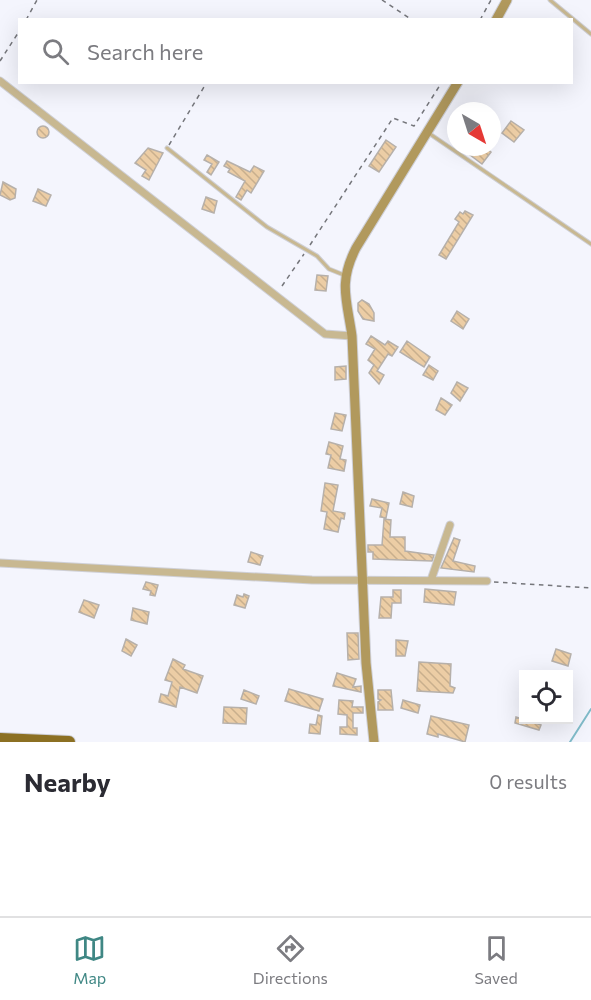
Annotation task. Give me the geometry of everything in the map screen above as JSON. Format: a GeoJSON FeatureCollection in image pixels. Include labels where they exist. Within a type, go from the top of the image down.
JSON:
{"type":"FeatureCollection","features":[{"type":"Feature","properties":{"kind":"highway"},"geometry":{"type":"LineString","coordinates":[[0,739],[69,742]]}},
{"type":"Feature","properties":{"kind":"street"},"geometry":{"type":"LineString","coordinates":[[497,18],[507,0]]}},
{"type":"Feature","properties":{"kind":"street"},"geometry":{"type":"LineString","coordinates":[[0,81],[325,334],[352,336]]}},
{"type":"Feature","properties":{"kind":"street"},"geometry":{"type":"LineString","coordinates":[[374,742],[366,663],[352,336],[343,288],[345,274],[356,248],[457,84]]}},
{"type":"Feature","properties":{"kind":"street"},"geometry":{"type":"LineString","coordinates":[[431,580],[450,525]]}},
{"type":"Feature","properties":{"kind":"street"},"geometry":{"type":"LineString","coordinates":[[0,563],[300,579],[487,581]]}},
{"type":"Feature","properties":{"kind":"lane"},"geometry":{"type":"LineString","coordinates":[[550,0],[572,18]]}},
{"type":"Feature","properties":{"kind":"lane"},"geometry":{"type":"LineString","coordinates":[[573,19],[591,34]]}},
{"type":"Feature","properties":{"kind":"lane"},"geometry":{"type":"LineString","coordinates":[[428,133],[591,244]]}},
{"type":"Feature","properties":{"kind":"lane"},"geometry":{"type":"LineString","coordinates":[[167,148],[267,227],[307,250],[329,269],[345,274]]}},
{"type":"Feature","properties":{"kind":"path"},"geometry":{"type":"LineString","coordinates":[[27,18],[37,0]]}},
{"type":"Feature","properties":{"kind":"path"},"geometry":{"type":"LineString","coordinates":[[382,0],[409,18]]}},
{"type":"Feature","properties":{"kind":"path"},"geometry":{"type":"LineString","coordinates":[[481,18],[491,0]]}},
{"type":"Feature","properties":{"kind":"path"},"geometry":{"type":"LineString","coordinates":[[0,61],[18,33]]}},
{"type":"Feature","properties":{"kind":"path"},"geometry":{"type":"LineString","coordinates":[[167,148],[206,84]]}},
{"type":"Feature","properties":{"kind":"path"},"geometry":{"type":"LineString","coordinates":[[282,286],[393,118],[414,126],[441,84]]}},
{"type":"Feature","properties":{"kind":"path"},"geometry":{"type":"LineString","coordinates":[[487,581],[591,588]]}},
{"type":"Feature","properties":{"kind":"building"},"geometry":{"type":"Polygon","coordinates":[[[511,121],[524,130],[514,142],[502,133],[511,121]]]}},
{"type":"Feature","properties":{"kind":"building"},"geometry":{"type":"Polygon","coordinates":[[[45,126],[49,132],[45,138],[41,138],[37,130],[45,126]]]}},
{"type":"Feature","properties":{"kind":"building"},"geometry":{"type":"Polygon","coordinates":[[[386,140],[396,147],[379,172],[369,166],[386,140]]]}},
{"type":"Feature","properties":{"kind":"building"},"geometry":{"type":"Polygon","coordinates":[[[148,148],[163,153],[149,180],[142,176],[146,170],[135,163],[148,148]]]}},
{"type":"Feature","properties":{"kind":"building"},"geometry":{"type":"Polygon","coordinates":[[[207,155],[219,162],[211,175],[207,172],[212,164],[204,160],[207,155]]]}},
{"type":"Feature","properties":{"kind":"building"},"geometry":{"type":"Polygon","coordinates":[[[471,156],[488,156],[482,164],[471,156]]]}},
{"type":"Feature","properties":{"kind":"building"},"geometry":{"type":"Polygon","coordinates":[[[227,161],[250,172],[254,166],[264,171],[251,193],[247,190],[241,200],[236,197],[245,181],[228,172],[230,169],[224,166],[227,161]]]}},
{"type":"Feature","properties":{"kind":"building"},"geometry":{"type":"Polygon","coordinates":[[[3,182],[16,189],[15,198],[10,200],[0,195],[3,182]]]}},
{"type":"Feature","properties":{"kind":"building"},"geometry":{"type":"Polygon","coordinates":[[[38,189],[51,195],[46,206],[33,201],[38,189]]]}},
{"type":"Feature","properties":{"kind":"building"},"geometry":{"type":"Polygon","coordinates":[[[206,197],[217,201],[214,213],[202,209],[206,197]]]}},
{"type":"Feature","properties":{"kind":"building"},"geometry":{"type":"Polygon","coordinates":[[[465,211],[473,215],[446,259],[439,255],[459,222],[455,219],[460,212],[463,214],[465,211]]]}},
{"type":"Feature","properties":{"kind":"building"},"geometry":{"type":"Polygon","coordinates":[[[317,275],[328,276],[326,291],[315,290],[317,275]]]}},
{"type":"Feature","properties":{"kind":"building"},"geometry":{"type":"Polygon","coordinates":[[[362,300],[369,304],[374,313],[374,321],[363,319],[358,311],[358,303],[362,300]]]}},
{"type":"Feature","properties":{"kind":"building"},"geometry":{"type":"Polygon","coordinates":[[[457,311],[469,319],[463,329],[451,321],[457,311]]]}},
{"type":"Feature","properties":{"kind":"building"},"geometry":{"type":"Polygon","coordinates":[[[371,336],[385,345],[388,341],[398,347],[392,356],[388,354],[377,371],[384,375],[379,384],[369,373],[374,365],[368,360],[375,349],[366,344],[371,336]]]}},
{"type":"Feature","properties":{"kind":"building"},"geometry":{"type":"Polygon","coordinates":[[[407,341],[430,357],[424,367],[400,352],[407,341]]]}},
{"type":"Feature","properties":{"kind":"building"},"geometry":{"type":"Polygon","coordinates":[[[429,365],[438,371],[433,380],[423,375],[429,365]]]}},
{"type":"Feature","properties":{"kind":"building"},"geometry":{"type":"Polygon","coordinates":[[[346,366],[346,379],[335,380],[335,367],[346,366]]]}},
{"type":"Feature","properties":{"kind":"building"},"geometry":{"type":"Polygon","coordinates":[[[457,382],[468,388],[460,401],[451,393],[457,382]]]}},
{"type":"Feature","properties":{"kind":"building"},"geometry":{"type":"Polygon","coordinates":[[[441,398],[452,405],[445,415],[436,410],[441,398]]]}},
{"type":"Feature","properties":{"kind":"building"},"geometry":{"type":"Polygon","coordinates":[[[335,413],[346,415],[342,431],[331,429],[335,413]]]}},
{"type":"Feature","properties":{"kind":"building"},"geometry":{"type":"Polygon","coordinates":[[[329,442],[343,446],[340,459],[346,460],[344,471],[328,468],[331,455],[326,454],[329,442]]]}},
{"type":"Feature","properties":{"kind":"building"},"geometry":{"type":"Polygon","coordinates":[[[325,483],[338,485],[333,511],[345,513],[344,519],[341,518],[338,532],[324,529],[327,512],[321,511],[325,483]]]}},
{"type":"Feature","properties":{"kind":"building"},"geometry":{"type":"Polygon","coordinates":[[[403,492],[414,496],[412,507],[400,504],[403,492]]]}},
{"type":"Feature","properties":{"kind":"building"},"geometry":{"type":"Polygon","coordinates":[[[372,499],[389,503],[386,518],[380,517],[382,508],[370,506],[372,499]]]}},
{"type":"Feature","properties":{"kind":"building"},"geometry":{"type":"Polygon","coordinates":[[[384,519],[391,520],[390,537],[405,537],[405,551],[434,555],[432,561],[373,559],[373,552],[368,552],[368,545],[382,545],[384,519]]]}},
{"type":"Feature","properties":{"kind":"building"},"geometry":{"type":"Polygon","coordinates":[[[454,538],[460,540],[453,561],[475,566],[474,572],[441,568],[454,538]]]}},
{"type":"Feature","properties":{"kind":"building"},"geometry":{"type":"Polygon","coordinates":[[[251,552],[263,556],[260,565],[248,562],[251,552]]]}},
{"type":"Feature","properties":{"kind":"building"},"geometry":{"type":"Polygon","coordinates":[[[146,582],[158,585],[155,596],[150,595],[151,591],[143,589],[146,582]]]}},
{"type":"Feature","properties":{"kind":"building"},"geometry":{"type":"Polygon","coordinates":[[[425,589],[456,592],[454,605],[424,602],[425,589]]]}},
{"type":"Feature","properties":{"kind":"building"},"geometry":{"type":"Polygon","coordinates":[[[393,590],[401,590],[401,603],[392,603],[391,618],[379,618],[381,597],[393,597],[393,590]]]}},
{"type":"Feature","properties":{"kind":"building"},"geometry":{"type":"Polygon","coordinates":[[[244,594],[249,596],[245,608],[234,605],[237,595],[243,597],[244,594]]]}},
{"type":"Feature","properties":{"kind":"building"},"geometry":{"type":"Polygon","coordinates":[[[84,600],[99,605],[94,618],[79,612],[84,600]]]}},
{"type":"Feature","properties":{"kind":"building"},"geometry":{"type":"Polygon","coordinates":[[[133,608],[149,612],[147,624],[131,620],[133,608]]]}},
{"type":"Feature","properties":{"kind":"building"},"geometry":{"type":"Polygon","coordinates":[[[347,633],[358,633],[359,659],[348,660],[347,633]]]}},
{"type":"Feature","properties":{"kind":"building"},"geometry":{"type":"Polygon","coordinates":[[[126,639],[137,645],[131,656],[122,651],[126,639]]]}},
{"type":"Feature","properties":{"kind":"building"},"geometry":{"type":"Polygon","coordinates":[[[396,640],[408,641],[405,656],[396,656],[396,640]]]}},
{"type":"Feature","properties":{"kind":"building"},"geometry":{"type":"Polygon","coordinates":[[[556,649],[571,654],[568,666],[552,661],[556,649]]]}},
{"type":"Feature","properties":{"kind":"building"},"geometry":{"type":"Polygon","coordinates":[[[173,659],[185,665],[183,669],[203,676],[197,693],[180,687],[176,707],[159,702],[161,694],[168,696],[172,682],[165,680],[173,659]]]}},
{"type":"Feature","properties":{"kind":"building"},"geometry":{"type":"Polygon","coordinates":[[[419,662],[451,664],[450,686],[455,688],[453,693],[417,691],[419,662]]]}},
{"type":"Feature","properties":{"kind":"building"},"geometry":{"type":"Polygon","coordinates":[[[337,673],[356,679],[353,687],[361,686],[361,692],[333,686],[337,673]]]}},
{"type":"Feature","properties":{"kind":"building"},"geometry":{"type":"Polygon","coordinates":[[[289,689],[323,699],[319,711],[285,701],[289,689]]]}},
{"type":"Feature","properties":{"kind":"building"},"geometry":{"type":"Polygon","coordinates":[[[244,690],[259,696],[256,704],[241,699],[244,690]]]}},
{"type":"Feature","properties":{"kind":"building"},"geometry":{"type":"Polygon","coordinates":[[[378,690],[391,690],[393,710],[378,710],[378,702],[381,700],[378,699],[378,690]]]}},
{"type":"Feature","properties":{"kind":"building"},"geometry":{"type":"Polygon","coordinates":[[[339,700],[353,701],[352,707],[363,707],[363,713],[353,713],[353,728],[357,728],[357,735],[340,734],[340,727],[347,727],[347,715],[338,714],[339,700]]]}},
{"type":"Feature","properties":{"kind":"building"},"geometry":{"type":"Polygon","coordinates":[[[403,700],[420,705],[418,713],[401,708],[403,700]]]}},
{"type":"Feature","properties":{"kind":"building"},"geometry":{"type":"Polygon","coordinates":[[[224,707],[247,708],[246,724],[223,723],[224,707]]]}},
{"type":"Feature","properties":{"kind":"building"},"geometry":{"type":"Polygon","coordinates":[[[318,715],[322,716],[320,734],[309,733],[310,724],[316,725],[318,715]]]}},
{"type":"Feature","properties":{"kind":"building"},"geometry":{"type":"Polygon","coordinates":[[[431,716],[469,725],[465,742],[438,734],[438,737],[427,734],[431,716]]]}},
{"type":"Feature","properties":{"kind":"building"},"geometry":{"type":"Polygon","coordinates":[[[516,717],[519,718],[519,724],[541,725],[539,730],[515,723],[516,717]]]}},
{"type":"Feature","properties":{"kind":"waterway"},"geometry":{"type":"LineString","coordinates":[[570,742],[591,709]]}}]}
